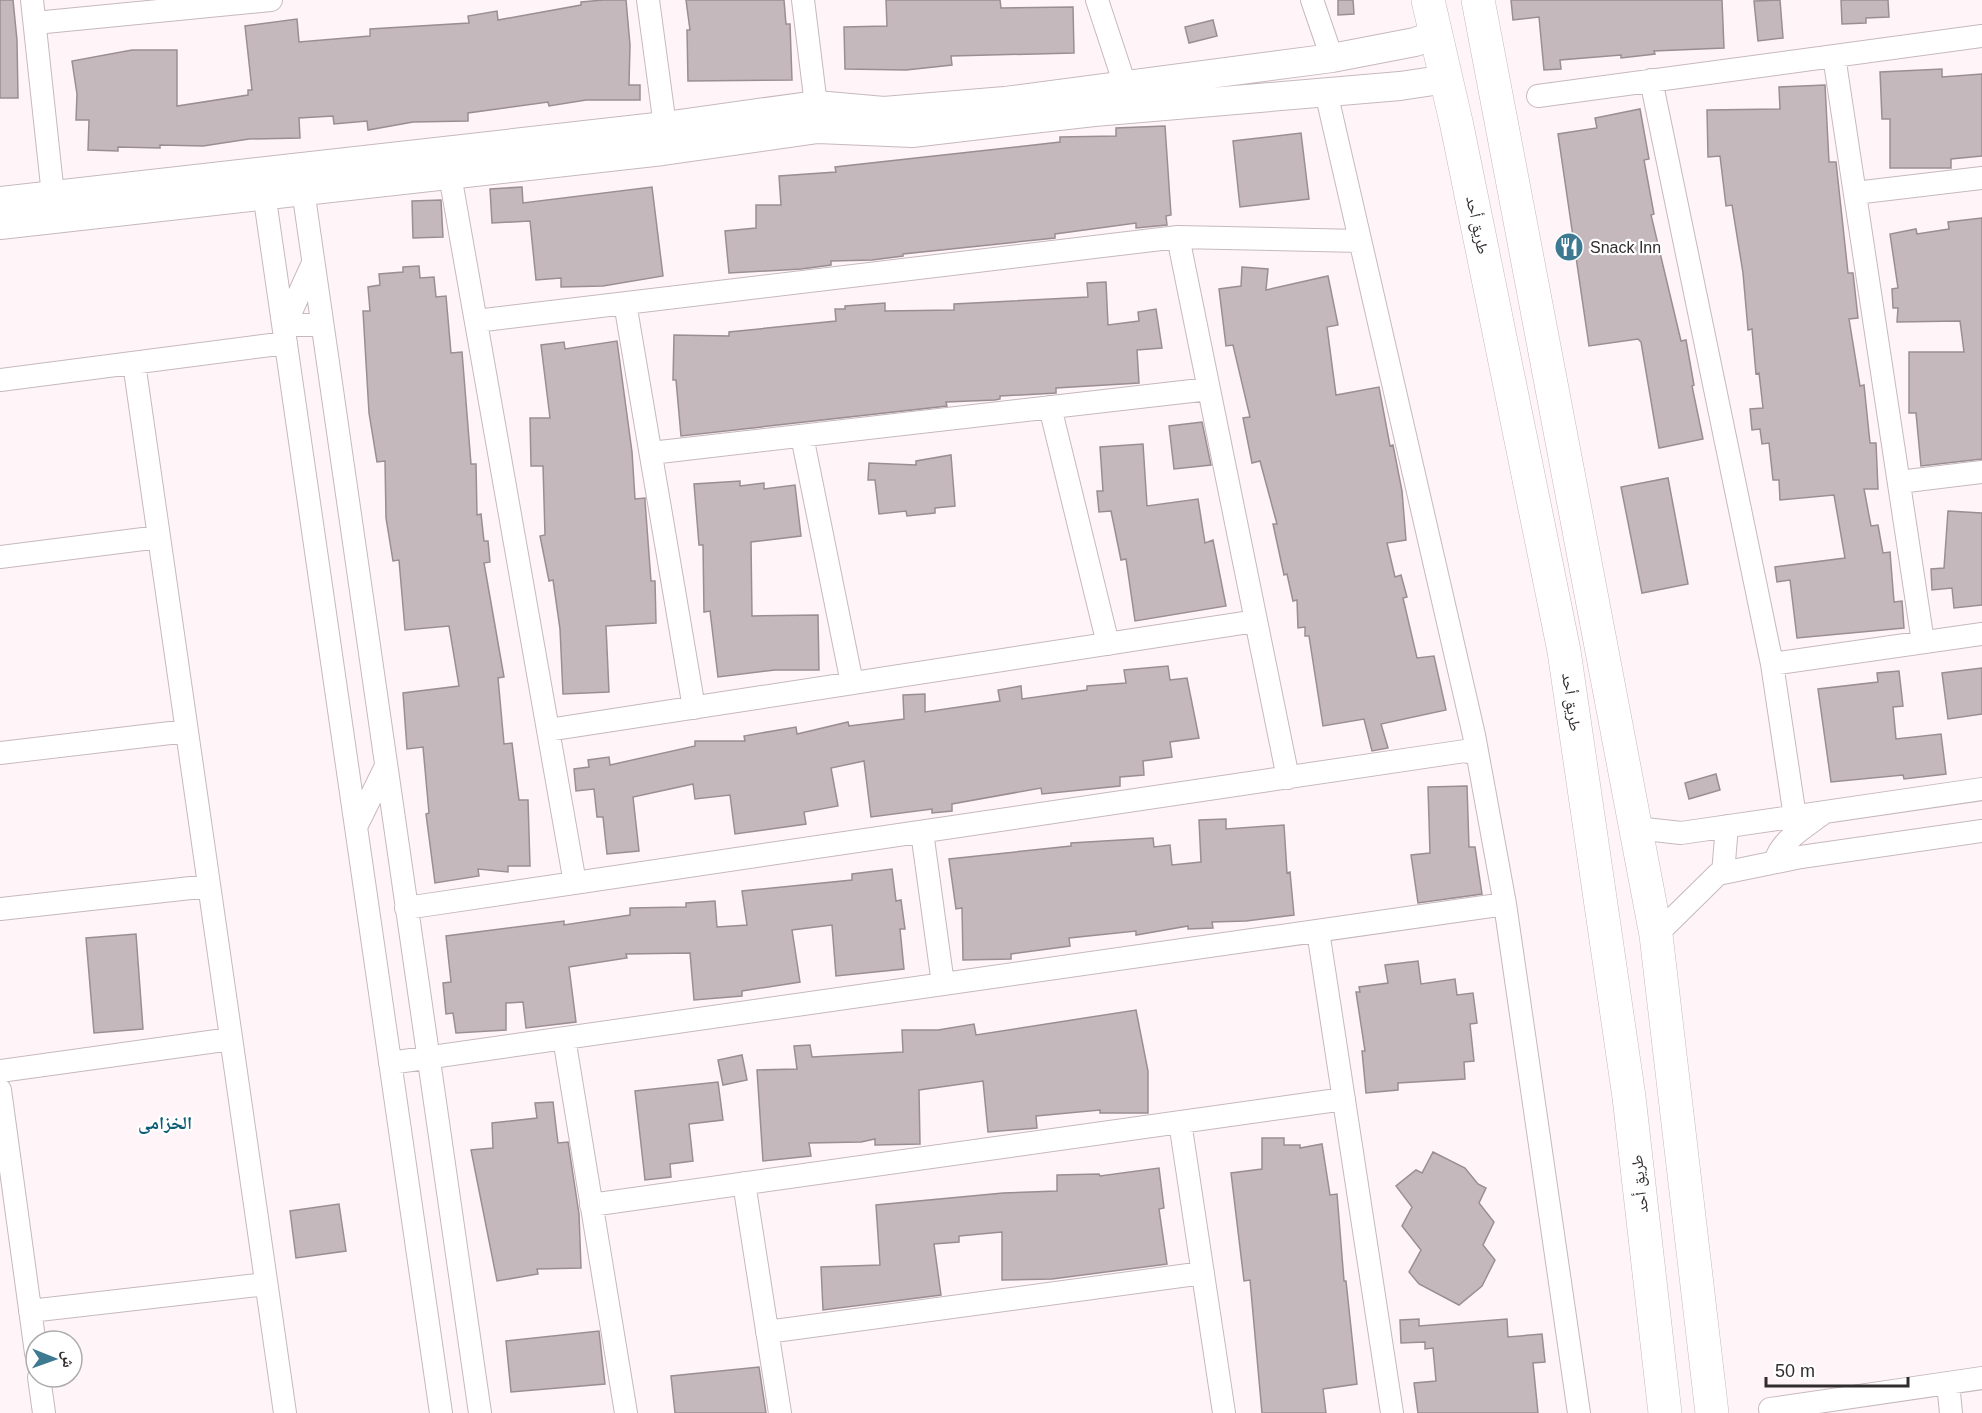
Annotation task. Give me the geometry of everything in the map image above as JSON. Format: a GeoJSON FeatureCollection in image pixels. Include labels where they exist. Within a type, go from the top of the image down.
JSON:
{"type":"FeatureCollection","features":[{"type":"Feature","properties":{"kind":"main road","name":"طريق أحد"},"geometry":{"type":"LineString","coordinates":[[1428,0],[1434,35],[1447,79],[1564,651],[1628,1086],[1665,1413]]}},
{"type":"Feature","properties":{"kind":"main road"},"geometry":{"type":"LineString","coordinates":[[1478,0],[1656,935],[1712,1413]]}},
{"type":"Feature","properties":{"kind":"street"},"geometry":{"type":"LineString","coordinates":[[32,0],[53,195]]}},
{"type":"Feature","properties":{"kind":"street"},"geometry":{"type":"LineString","coordinates":[[35,23],[185,4],[272,0]]}},
{"type":"Feature","properties":{"kind":"street"},"geometry":{"type":"LineString","coordinates":[[648,0],[665,126]]}},
{"type":"Feature","properties":{"kind":"street"},"geometry":{"type":"LineString","coordinates":[[803,0],[816,105]]}},
{"type":"Feature","properties":{"kind":"street"},"geometry":{"type":"LineString","coordinates":[[1097,0],[1125,85]]}},
{"type":"Feature","properties":{"kind":"street"},"geometry":{"type":"LineString","coordinates":[[1312,0],[1332,58]]}},
{"type":"Feature","properties":{"kind":"street"},"geometry":{"type":"LineString","coordinates":[[0,225],[263,184],[816,105],[884,111],[1005,101],[1332,58],[1415,42],[1434,35]]}},
{"type":"Feature","properties":{"kind":"street"},"geometry":{"type":"LineString","coordinates":[[1538,96],[1982,36]]}},
{"type":"Feature","properties":{"kind":"street"},"geometry":{"type":"LineString","coordinates":[[1834,56],[1923,642]]}},
{"type":"Feature","properties":{"kind":"street"},"geometry":{"type":"LineString","coordinates":[[301,179],[450,175],[663,151],[818,129],[912,133],[1094,112],[1447,79]]}},
{"type":"Feature","properties":{"kind":"street"},"geometry":{"type":"LineString","coordinates":[[1651,80],[1772,664],[1796,817]]}},
{"type":"Feature","properties":{"kind":"street"},"geometry":{"type":"LineString","coordinates":[[1326,92],[1477,754],[1505,904],[1579,1413]]}},
{"type":"Feature","properties":{"kind":"street"},"geometry":{"type":"LineString","coordinates":[[450,175],[575,883]]}},
{"type":"Feature","properties":{"kind":"street"},"geometry":{"type":"LineString","coordinates":[[1855,193],[1982,177]]}},
{"type":"Feature","properties":{"kind":"street"},"geometry":{"type":"LineString","coordinates":[[301,179],[428,1057],[476,1412]]}},
{"type":"Feature","properties":{"kind":"street"},"geometry":{"type":"LineString","coordinates":[[0,201],[53,195],[263,184]]}},
{"type":"Feature","properties":{"kind":"street"},"geometry":{"type":"LineString","coordinates":[[263,184],[441,1413]]}},
{"type":"Feature","properties":{"kind":"street"},"geometry":{"type":"LineString","coordinates":[[476,321],[1178,237],[1360,241]]}},
{"type":"Feature","properties":{"kind":"street"},"geometry":{"type":"LineString","coordinates":[[1178,237],[1288,778]]}},
{"type":"Feature","properties":{"kind":"street"},"geometry":{"type":"LineString","coordinates":[[313,263],[285,325],[322,325]]}},
{"type":"Feature","properties":{"kind":"street"},"geometry":{"type":"LineString","coordinates":[[625,303],[694,708]]}},
{"type":"Feature","properties":{"kind":"street"},"geometry":{"type":"LineString","coordinates":[[0,380],[286,343]]}},
{"type":"Feature","properties":{"kind":"street"},"geometry":{"type":"LineString","coordinates":[[134,363],[285,1413]]}},
{"type":"Feature","properties":{"kind":"street"},"geometry":{"type":"LineString","coordinates":[[651,453],[1209,389]]}},
{"type":"Feature","properties":{"kind":"street"},"geometry":{"type":"LineString","coordinates":[[1050,407],[1108,644]]}},
{"type":"Feature","properties":{"kind":"street"},"geometry":{"type":"LineString","coordinates":[[802,436],[852,683]]}},
{"type":"Feature","properties":{"kind":"street"},"geometry":{"type":"LineString","coordinates":[[1899,482],[1982,472]]}},
{"type":"Feature","properties":{"kind":"street"},"geometry":{"type":"LineString","coordinates":[[0,556],[159,537]]}},
{"type":"Feature","properties":{"kind":"street"},"geometry":{"type":"LineString","coordinates":[[548,730],[1256,621]]}},
{"type":"Feature","properties":{"kind":"street"},"geometry":{"type":"LineString","coordinates":[[1772,664],[1982,634]]}},
{"type":"Feature","properties":{"kind":"street"},"geometry":{"type":"LineString","coordinates":[[0,753],[187,731]]}},
{"type":"Feature","properties":{"kind":"street"},"geometry":{"type":"LineString","coordinates":[[406,908],[1465,751],[1477,754]]}},
{"type":"Feature","properties":{"kind":"street"},"geometry":{"type":"LineString","coordinates":[[356,827],[386,766]]}},
{"type":"Feature","properties":{"kind":"street"},"geometry":{"type":"LineString","coordinates":[[1636,828],[1681,833],[1982,789]]}},
{"type":"Feature","properties":{"kind":"street"},"geometry":{"type":"LineString","coordinates":[[1775,862],[1777,854],[1790,839],[1823,813]]}},
{"type":"Feature","properties":{"kind":"street"},"geometry":{"type":"LineString","coordinates":[[1724,873],[1727,826]]}},
{"type":"Feature","properties":{"kind":"street"},"geometry":{"type":"LineString","coordinates":[[1656,935],[1718,874],[1775,862],[1982,831]]}},
{"type":"Feature","properties":{"kind":"street"},"geometry":{"type":"LineString","coordinates":[[922,832],[943,984]]}},
{"type":"Feature","properties":{"kind":"street"},"geometry":{"type":"LineString","coordinates":[[0,909],[209,886]]}},
{"type":"Feature","properties":{"kind":"street"},"geometry":{"type":"LineString","coordinates":[[390,1063],[1505,904]]}},
{"type":"Feature","properties":{"kind":"street"},"geometry":{"type":"LineString","coordinates":[[1318,931],[1392,1413]]}},
{"type":"Feature","properties":{"kind":"street"},"geometry":{"type":"LineString","coordinates":[[564,1038],[626,1413]]}},
{"type":"Feature","properties":{"kind":"street"},"geometry":{"type":"LineString","coordinates":[[0,1071],[231,1039]]}},
{"type":"Feature","properties":{"kind":"street"},"geometry":{"type":"LineString","coordinates":[[0,1090],[33,1329]]}},
{"type":"Feature","properties":{"kind":"street"},"geometry":{"type":"LineString","coordinates":[[591,1205],[1344,1099]]}},
{"type":"Feature","properties":{"kind":"street"},"geometry":{"type":"LineString","coordinates":[[1180,1122],[1224,1413]]}},
{"type":"Feature","properties":{"kind":"street"},"geometry":{"type":"LineString","coordinates":[[744,1184],[780,1413]]}},
{"type":"Feature","properties":{"kind":"street"},"geometry":{"type":"LineString","coordinates":[[767,1332],[1203,1273]]}},
{"type":"Feature","properties":{"kind":"street"},"geometry":{"type":"LineString","coordinates":[[30,1311],[266,1284]]}},
{"type":"Feature","properties":{"kind":"street"},"geometry":{"type":"LineString","coordinates":[[1770,1409],[1982,1378]]}},
{"type":"Feature","properties":{"kind":"street"},"geometry":{"type":"LineString","coordinates":[[1948,1383],[1951,1413]]}},
{"type":"Feature","properties":{"kind":"street"},"geometry":{"type":"LineString","coordinates":[[41,1389],[44,1413]]}},
{"type":"Feature","properties":{"kind":"building"},"geometry":{"type":"Polygon","coordinates":[[[0,0],[13,0],[17,40],[18,98],[0,98],[0,0]]]}},
{"type":"Feature","properties":{"kind":"building"},"geometry":{"type":"Polygon","coordinates":[[[626,0],[630,45],[629,85],[640,85],[640,100],[586,100],[549,106],[548,102],[468,113],[468,121],[413,122],[368,130],[367,121],[334,124],[333,116],[299,118],[300,138],[249,139],[203,146],[118,147],[118,151],[88,150],[89,120],[76,120],[77,94],[72,61],[132,50],[177,50],[177,106],[248,95],[248,90],[252,90],[245,26],[297,19],[299,42],[370,36],[370,29],[469,23],[468,16],[497,11],[498,20],[581,5],[581,2],[626,0]]]}},
{"type":"Feature","properties":{"kind":"building"},"geometry":{"type":"Polygon","coordinates":[[[686,0],[784,0],[786,24],[790,24],[792,80],[688,81],[687,30],[690,30],[686,0]]]}},
{"type":"Feature","properties":{"kind":"building"},"geometry":{"type":"Polygon","coordinates":[[[886,0],[1000,0],[1001,8],[1073,7],[1074,53],[951,56],[952,65],[906,70],[845,69],[844,27],[887,26],[886,0]]]}},
{"type":"Feature","properties":{"kind":"building"},"geometry":{"type":"Polygon","coordinates":[[[1338,0],[1353,0],[1354,14],[1338,15],[1338,0]]]}},
{"type":"Feature","properties":{"kind":"building"},"geometry":{"type":"Polygon","coordinates":[[[1511,0],[1722,0],[1724,48],[1654,51],[1655,54],[1621,58],[1621,55],[1560,60],[1561,69],[1544,70],[1539,17],[1513,20],[1511,0]]]}},
{"type":"Feature","properties":{"kind":"building"},"geometry":{"type":"Polygon","coordinates":[[[1780,0],[1783,38],[1758,41],[1754,1],[1780,0]]]}},
{"type":"Feature","properties":{"kind":"building"},"geometry":{"type":"Polygon","coordinates":[[[1841,0],[1888,0],[1889,17],[1866,18],[1866,23],[1842,24],[1841,0]]]}},
{"type":"Feature","properties":{"kind":"building"},"geometry":{"type":"Polygon","coordinates":[[[1213,20],[1217,36],[1189,43],[1185,27],[1213,20]]]}},
{"type":"Feature","properties":{"kind":"building"},"geometry":{"type":"Polygon","coordinates":[[[1942,69],[1942,77],[1982,74],[1982,156],[1951,159],[1951,168],[1890,168],[1890,119],[1882,119],[1880,72],[1942,69]]]}},
{"type":"Feature","properties":{"kind":"building"},"geometry":{"type":"Polygon","coordinates":[[[1825,85],[1829,162],[1836,162],[1848,273],[1853,273],[1858,318],[1849,319],[1860,386],[1864,385],[1870,443],[1876,443],[1878,489],[1864,489],[1871,526],[1878,525],[1883,553],[1890,552],[1894,602],[1902,601],[1904,628],[1797,638],[1790,580],[1777,582],[1775,567],[1845,558],[1834,495],[1780,500],[1779,480],[1773,480],[1769,443],[1762,444],[1760,429],[1752,430],[1750,409],[1763,408],[1759,373],[1756,374],[1752,329],[1748,330],[1743,273],[1732,205],[1726,206],[1720,156],[1708,157],[1707,110],[1780,109],[1779,87],[1825,85]]]}},
{"type":"Feature","properties":{"kind":"building"},"geometry":{"type":"Polygon","coordinates":[[[1640,109],[1649,159],[1644,160],[1654,214],[1651,215],[1681,341],[1686,340],[1694,385],[1692,386],[1703,439],[1659,448],[1641,342],[1638,339],[1589,346],[1558,134],[1597,128],[1595,118],[1640,109]]]}},
{"type":"Feature","properties":{"kind":"building"},"geometry":{"type":"Polygon","coordinates":[[[1165,126],[1171,215],[1166,216],[1167,225],[1136,228],[1136,223],[1055,234],[1055,238],[903,254],[903,256],[872,260],[831,261],[831,265],[801,269],[729,273],[725,231],[756,228],[756,205],[781,205],[779,176],[836,172],[835,167],[1060,142],[1060,137],[1116,136],[1116,128],[1165,126]]]}},
{"type":"Feature","properties":{"kind":"building"},"geometry":{"type":"Polygon","coordinates":[[[1301,133],[1309,199],[1240,207],[1233,141],[1301,133]]]}},
{"type":"Feature","properties":{"kind":"building"},"geometry":{"type":"Polygon","coordinates":[[[522,187],[523,203],[652,187],[663,276],[603,286],[561,287],[561,278],[536,280],[530,221],[492,223],[490,189],[522,187]]]}},
{"type":"Feature","properties":{"kind":"building"},"geometry":{"type":"Polygon","coordinates":[[[441,200],[443,237],[413,238],[412,201],[441,200]]]}},
{"type":"Feature","properties":{"kind":"building"},"geometry":{"type":"Polygon","coordinates":[[[1982,218],[1982,459],[1921,466],[1916,413],[1909,413],[1909,352],[1964,352],[1960,321],[1897,322],[1898,308],[1893,308],[1892,289],[1898,288],[1890,234],[1916,229],[1917,234],[1949,229],[1948,222],[1982,218]]]}},
{"type":"Feature","properties":{"kind":"building"},"geometry":{"type":"Polygon","coordinates":[[[419,266],[420,278],[434,277],[436,297],[446,296],[451,353],[462,352],[471,464],[476,464],[477,515],[481,514],[484,541],[488,541],[490,562],[484,563],[504,677],[498,678],[504,744],[512,743],[519,800],[528,800],[530,866],[508,866],[508,872],[478,869],[479,876],[435,883],[426,814],[429,813],[423,747],[407,749],[403,693],[459,686],[449,626],[405,630],[399,560],[393,561],[386,518],[385,461],[377,462],[369,413],[363,311],[370,311],[368,287],[380,285],[379,274],[403,272],[403,267],[419,266]]]}},
{"type":"Feature","properties":{"kind":"building"},"geometry":{"type":"Polygon","coordinates":[[[1242,267],[1268,269],[1266,290],[1328,276],[1338,325],[1327,327],[1336,395],[1379,387],[1390,446],[1393,445],[1402,491],[1406,540],[1387,543],[1395,577],[1401,575],[1407,597],[1403,598],[1417,658],[1434,656],[1446,710],[1381,724],[1388,748],[1372,751],[1364,719],[1323,726],[1309,636],[1305,636],[1305,627],[1298,628],[1297,600],[1293,601],[1287,574],[1284,575],[1273,524],[1277,524],[1260,461],[1252,463],[1243,418],[1250,417],[1233,345],[1226,346],[1219,289],[1241,286],[1242,267]]]}},
{"type":"Feature","properties":{"kind":"building"},"geometry":{"type":"Polygon","coordinates":[[[1106,282],[1108,325],[1139,321],[1138,312],[1156,309],[1162,348],[1137,350],[1139,383],[1056,388],[1056,393],[1000,396],[1000,399],[995,400],[946,402],[947,406],[681,436],[676,380],[673,380],[674,335],[729,336],[729,332],[836,321],[835,309],[845,309],[845,306],[885,303],[885,311],[954,310],[954,304],[1088,297],[1087,283],[1106,282]]]}},
{"type":"Feature","properties":{"kind":"building"},"geometry":{"type":"Polygon","coordinates":[[[617,341],[632,452],[635,499],[645,498],[651,581],[655,581],[656,623],[606,626],[609,692],[563,694],[560,629],[553,580],[549,581],[540,536],[545,535],[543,466],[531,466],[530,418],[550,418],[541,345],[564,342],[565,349],[617,341]]]}},
{"type":"Feature","properties":{"kind":"building"},"geometry":{"type":"Polygon","coordinates":[[[1202,422],[1211,465],[1174,469],[1169,426],[1202,422]]]}},
{"type":"Feature","properties":{"kind":"building"},"geometry":{"type":"Polygon","coordinates":[[[1143,444],[1147,506],[1198,499],[1205,543],[1213,540],[1226,606],[1135,621],[1126,559],[1121,560],[1111,511],[1099,512],[1097,491],[1103,491],[1100,447],[1143,444]]]}},
{"type":"Feature","properties":{"kind":"building"},"geometry":{"type":"Polygon","coordinates":[[[951,455],[955,506],[935,508],[935,513],[907,516],[906,511],[879,514],[875,480],[868,480],[869,463],[916,465],[916,461],[951,455]]]}},
{"type":"Feature","properties":{"kind":"building"},"geometry":{"type":"Polygon","coordinates":[[[1668,478],[1688,584],[1642,593],[1621,487],[1668,478]]]}},
{"type":"Feature","properties":{"kind":"building"},"geometry":{"type":"Polygon","coordinates":[[[740,481],[740,486],[764,483],[764,489],[795,485],[801,536],[751,542],[752,616],[818,615],[819,670],[775,670],[718,677],[710,611],[704,612],[703,545],[699,545],[694,484],[740,481]]]}},
{"type":"Feature","properties":{"kind":"building"},"geometry":{"type":"Polygon","coordinates":[[[1948,511],[1982,513],[1982,605],[1954,608],[1952,588],[1932,590],[1931,569],[1944,568],[1948,511]]]}},
{"type":"Feature","properties":{"kind":"building"},"geometry":{"type":"Polygon","coordinates":[[[1168,666],[1170,680],[1187,678],[1199,738],[1170,742],[1172,757],[1143,761],[1144,775],[1120,777],[1120,786],[1042,794],[1041,788],[952,804],[952,811],[932,813],[932,809],[871,817],[864,761],[831,768],[838,806],[804,812],[806,824],[735,834],[730,795],[695,799],[693,784],[633,797],[639,851],[607,854],[603,817],[597,817],[594,789],[576,791],[574,769],[589,767],[588,760],[609,757],[610,765],[695,746],[695,741],[745,741],[744,736],[796,727],[797,734],[848,722],[849,726],[904,719],[903,695],[925,694],[925,712],[1000,701],[998,690],[1021,686],[1022,699],[1087,690],[1087,686],[1126,683],[1124,670],[1168,666]]]}},
{"type":"Feature","properties":{"kind":"building"},"geometry":{"type":"Polygon","coordinates":[[[1982,668],[1982,714],[1948,719],[1942,673],[1982,668]]]}},
{"type":"Feature","properties":{"kind":"building"},"geometry":{"type":"Polygon","coordinates":[[[1899,671],[1903,706],[1893,707],[1896,739],[1941,734],[1946,774],[1904,779],[1903,775],[1831,782],[1818,689],[1878,682],[1877,673],[1899,671]]]}},
{"type":"Feature","properties":{"kind":"building"},"geometry":{"type":"Polygon","coordinates":[[[1716,774],[1720,790],[1689,799],[1685,783],[1716,774]]]}},
{"type":"Feature","properties":{"kind":"building"},"geometry":{"type":"Polygon","coordinates":[[[1467,786],[1469,847],[1475,847],[1482,894],[1418,903],[1411,855],[1430,853],[1428,787],[1467,786]]]}},
{"type":"Feature","properties":{"kind":"building"},"geometry":{"type":"Polygon","coordinates":[[[1226,819],[1226,829],[1284,825],[1287,873],[1290,872],[1294,915],[1246,921],[1212,922],[1213,928],[1188,929],[1188,926],[1136,935],[1136,931],[1069,938],[1070,946],[1011,954],[1011,959],[963,960],[962,908],[956,909],[949,859],[1071,846],[1071,843],[1153,838],[1154,847],[1170,845],[1172,865],[1201,862],[1199,820],[1226,819]]]}},
{"type":"Feature","properties":{"kind":"building"},"geometry":{"type":"Polygon","coordinates":[[[892,869],[896,901],[901,900],[905,929],[900,929],[904,969],[836,976],[832,925],[792,930],[800,982],[742,991],[742,996],[694,1000],[690,953],[626,954],[627,958],[569,967],[576,1022],[526,1028],[523,1002],[506,1003],[506,1030],[456,1033],[453,1013],[446,1014],[443,983],[451,982],[446,936],[564,921],[564,925],[630,915],[630,908],[686,907],[686,903],[715,901],[717,927],[747,925],[742,891],[852,880],[852,874],[892,869]]]}},
{"type":"Feature","properties":{"kind":"building"},"geometry":{"type":"Polygon","coordinates":[[[136,934],[143,1029],[94,1033],[86,938],[136,934]]]}},
{"type":"Feature","properties":{"kind":"building"},"geometry":{"type":"Polygon","coordinates":[[[1418,961],[1421,984],[1455,979],[1457,995],[1473,993],[1477,1023],[1470,1024],[1474,1061],[1464,1062],[1465,1079],[1398,1083],[1398,1090],[1366,1093],[1362,1051],[1365,1051],[1356,992],[1360,992],[1359,987],[1388,983],[1385,965],[1418,961]]]}},
{"type":"Feature","properties":{"kind":"building"},"geometry":{"type":"Polygon","coordinates":[[[1136,1010],[1148,1071],[1148,1113],[1100,1113],[1100,1110],[1036,1116],[1037,1128],[988,1132],[983,1081],[919,1090],[920,1144],[875,1145],[875,1139],[861,1142],[809,1143],[811,1156],[763,1161],[757,1070],[797,1069],[794,1046],[810,1045],[812,1057],[903,1052],[902,1030],[938,1030],[974,1024],[976,1035],[1136,1010]]]}},
{"type":"Feature","properties":{"kind":"building"},"geometry":{"type":"Polygon","coordinates":[[[742,1055],[747,1080],[723,1085],[718,1060],[742,1055]]]}},
{"type":"Feature","properties":{"kind":"building"},"geometry":{"type":"Polygon","coordinates":[[[718,1082],[723,1120],[689,1124],[693,1161],[670,1164],[671,1177],[645,1180],[635,1091],[718,1082]]]}},
{"type":"Feature","properties":{"kind":"building"},"geometry":{"type":"Polygon","coordinates":[[[553,1102],[558,1143],[568,1142],[579,1214],[581,1268],[537,1269],[538,1274],[497,1281],[471,1150],[493,1148],[492,1123],[537,1118],[535,1103],[553,1102]]]}},
{"type":"Feature","properties":{"kind":"building"},"geometry":{"type":"Polygon","coordinates":[[[1262,1138],[1284,1138],[1284,1145],[1300,1145],[1300,1148],[1322,1144],[1330,1195],[1337,1194],[1344,1281],[1346,1281],[1357,1384],[1323,1389],[1326,1413],[1262,1413],[1250,1280],[1244,1281],[1231,1173],[1262,1169],[1262,1138]]]}},
{"type":"Feature","properties":{"kind":"building"},"geometry":{"type":"Polygon","coordinates":[[[1433,1152],[1465,1168],[1478,1184],[1486,1188],[1479,1203],[1494,1222],[1483,1245],[1495,1260],[1482,1286],[1459,1305],[1419,1284],[1409,1272],[1421,1250],[1402,1226],[1412,1207],[1396,1186],[1416,1170],[1422,1173],[1433,1152]]]}},
{"type":"Feature","properties":{"kind":"building"},"geometry":{"type":"Polygon","coordinates":[[[1159,1168],[1164,1208],[1159,1209],[1167,1264],[1052,1279],[1002,1280],[1002,1232],[959,1236],[959,1242],[934,1244],[941,1295],[823,1310],[821,1267],[880,1265],[876,1205],[1003,1193],[1057,1191],[1057,1175],[1099,1174],[1100,1176],[1159,1168]]]}},
{"type":"Feature","properties":{"kind":"building"},"geometry":{"type":"Polygon","coordinates":[[[339,1204],[346,1251],[296,1258],[290,1211],[339,1204]]]}},
{"type":"Feature","properties":{"kind":"building"},"geometry":{"type":"Polygon","coordinates":[[[1419,1319],[1419,1326],[1507,1319],[1508,1337],[1542,1334],[1545,1362],[1533,1363],[1538,1413],[1418,1413],[1414,1383],[1436,1381],[1433,1348],[1425,1349],[1425,1342],[1401,1343],[1400,1320],[1419,1319]]]}},
{"type":"Feature","properties":{"kind":"building"},"geometry":{"type":"Polygon","coordinates":[[[599,1331],[605,1384],[511,1392],[506,1341],[599,1331]]]}},
{"type":"Feature","properties":{"kind":"building"},"geometry":{"type":"Polygon","coordinates":[[[759,1367],[766,1413],[675,1413],[671,1376],[759,1367]]]}},
{"type":"Feature","properties":{"kind":"place","name":"Snack Inn"},"geometry":{"type":"Point","coordinates":[1569,247]}},
{"type":"Feature","properties":{"kind":"district","name":"الخزامى"},"geometry":{"type":"Point","coordinates":[165,1123]}}]}
